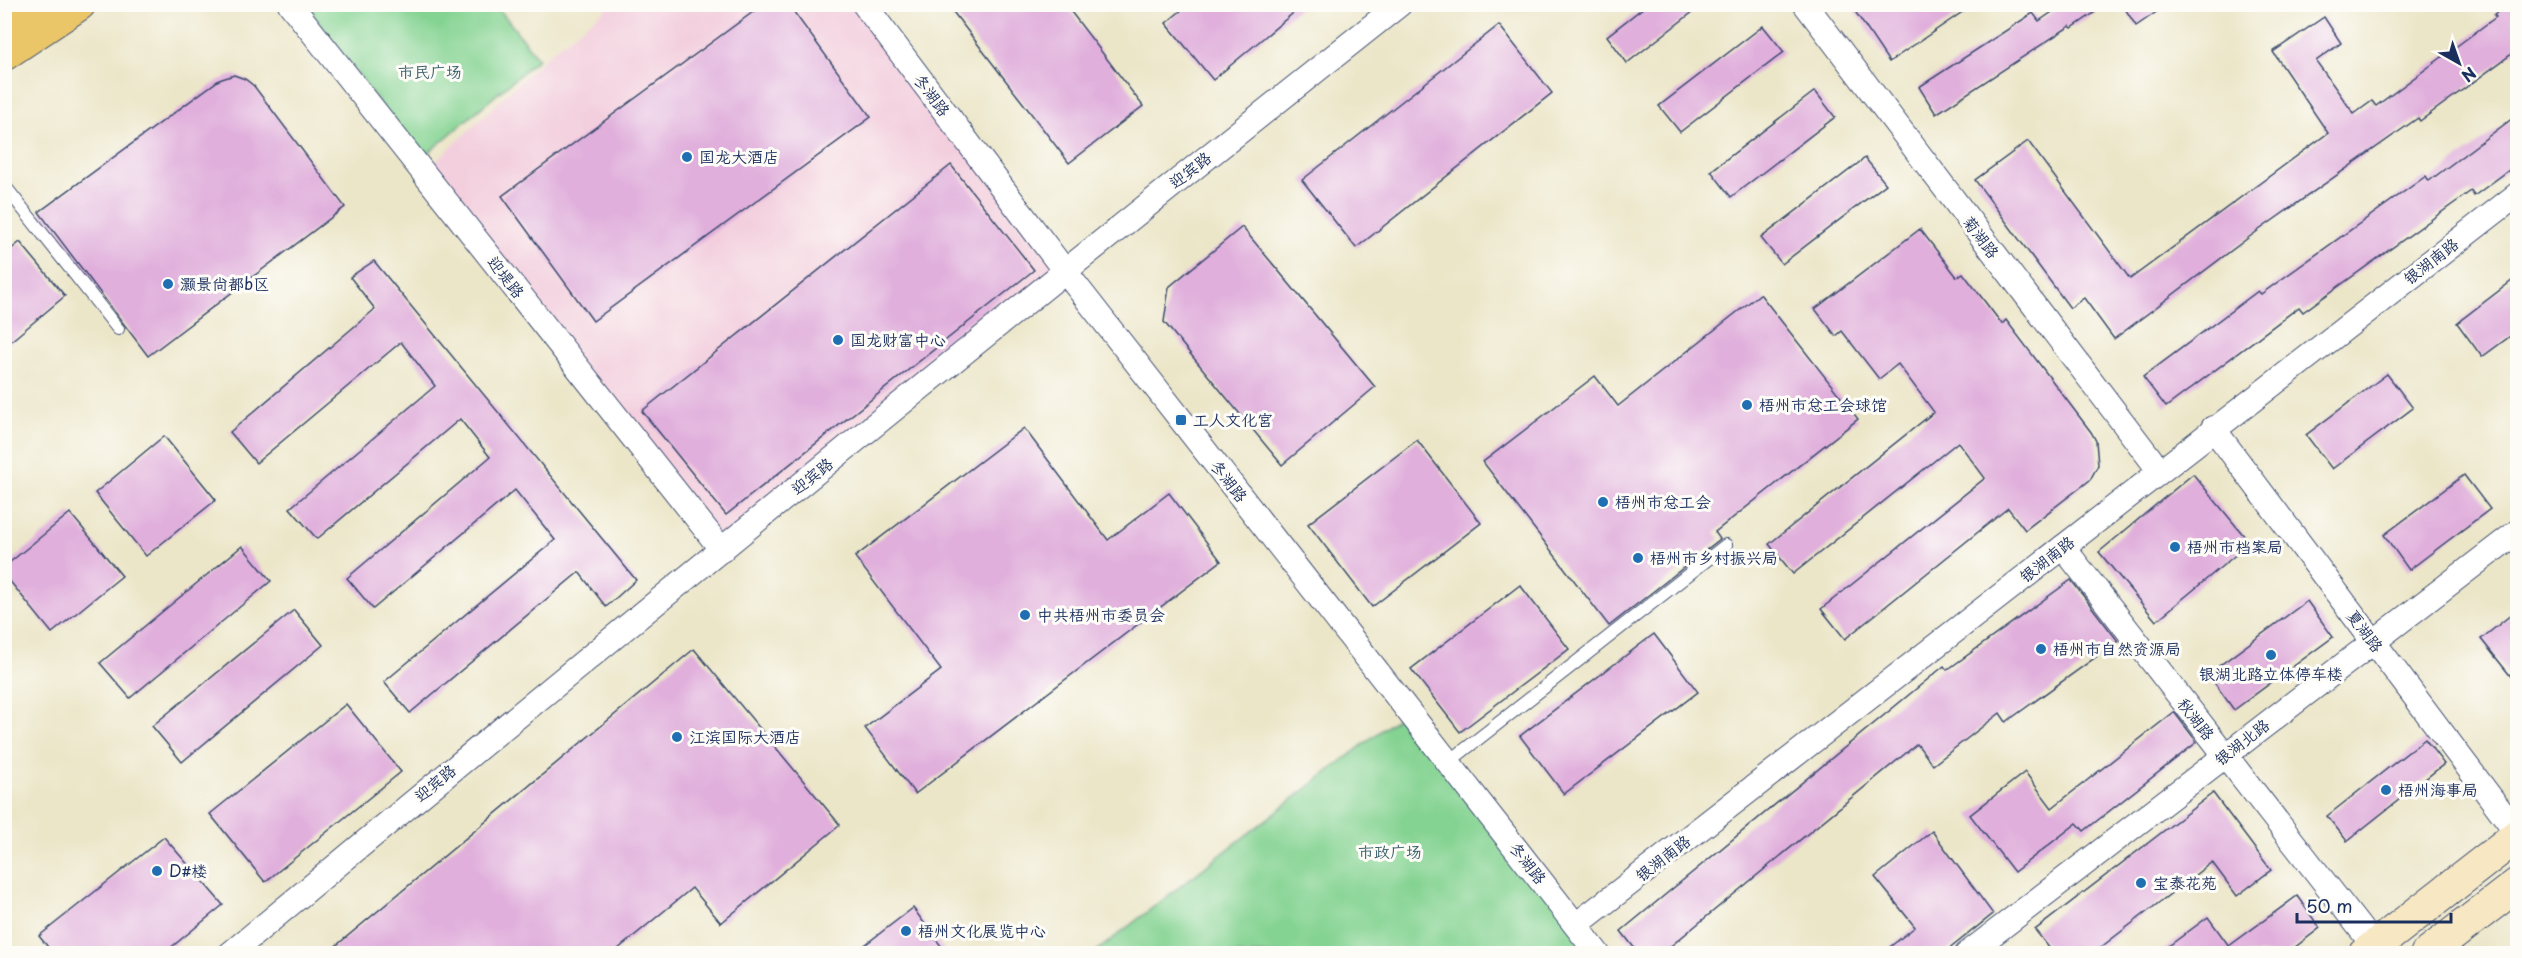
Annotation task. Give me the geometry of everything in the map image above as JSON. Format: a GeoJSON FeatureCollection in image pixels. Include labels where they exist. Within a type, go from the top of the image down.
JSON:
{"type":"FeatureCollection","features":[{"type":"Feature","properties":{"kind":"main road"},"geometry":{"type":"LineString","coordinates":[[4,22],[31,4]]}},
{"type":"Feature","properties":{"kind":"main road"},"geometry":{"type":"LineString","coordinates":[[4,54],[79,4]]}},
{"type":"Feature","properties":{"kind":"main road"},"geometry":{"type":"LineString","coordinates":[[2369,950],[2517,834]]}},
{"type":"Feature","properties":{"kind":"main road"},"geometry":{"type":"LineString","coordinates":[[2427,954],[2517,884]]}},
{"type":"Feature","properties":{"kind":"street","name":"迎堤路"},"geometry":{"type":"LineString","coordinates":[[290,4],[722,550]]}},
{"type":"Feature","properties":{"kind":"street","name":"冬湖路"},"geometry":{"type":"LineString","coordinates":[[864,4],[1064,270],[1450,761],[1598,954]]}},
{"type":"Feature","properties":{"kind":"street","name":"迎宾路"},"geometry":{"type":"LineString","coordinates":[[230,954],[1064,270],[1400,4]]}},
{"type":"Feature","properties":{"kind":"street","name":"菊湖路"},"geometry":{"type":"LineString","coordinates":[[1805,4],[2159,470]]}},
{"type":"Feature","properties":{"kind":"street","name":"银湖南路"},"geometry":{"type":"LineString","coordinates":[[1576,925],[2517,194]]}},
{"type":"Feature","properties":{"kind":"street","name":"夏湖路"},"geometry":{"type":"LineString","coordinates":[[2214,428],[2517,834]]}},
{"type":"Feature","properties":{"kind":"street","name":"银湖北路"},"geometry":{"type":"LineString","coordinates":[[1967,954],[2517,531]]}},
{"type":"Feature","properties":{"kind":"street","name":"秋湖路"},"geometry":{"type":"LineString","coordinates":[[2063,547],[2225,756],[2369,950]]}},
{"type":"Feature","properties":{"kind":"lane"},"geometry":{"type":"LineString","coordinates":[[4,185],[118,329]]}},
{"type":"Feature","properties":{"kind":"lane"},"geometry":{"type":"LineString","coordinates":[[1450,761],[1726,544]]}},
{"type":"Feature","properties":{"kind":"shaded area"},"geometry":{"type":"Polygon","coordinates":[[[611,5],[864,5],[1064,270],[722,550],[424,173],[551,52],[611,5]]]}},
{"type":"Feature","properties":{"kind":"green space","name":"市民广场"},"geometry":{"type":"Polygon","coordinates":[[[306,5],[411,5],[418,13],[429,5],[496,5],[538,59],[421,159],[306,5]]]}},
{"type":"Feature","properties":{"kind":"green space","name":"市政广场"},"geometry":{"type":"Polygon","coordinates":[[[1409,709],[1598,954],[1093,954],[1409,709]]]}},
{"type":"Feature","properties":{"kind":"building","name":"国龙大酒店"},"geometry":{"type":"Polygon","coordinates":[[[764,4],[788,4],[871,117],[593,321],[502,196],[764,4]]]}},
{"type":"Feature","properties":{"kind":"building"},"geometry":{"type":"Polygon","coordinates":[[[947,4],[1065,4],[1143,106],[1069,163],[947,4]]]}},
{"type":"Feature","properties":{"kind":"building"},"geometry":{"type":"Polygon","coordinates":[[[1189,4],[1304,4],[1213,80],[1166,23],[1189,4]]]}},
{"type":"Feature","properties":{"kind":"building"},"geometry":{"type":"Polygon","coordinates":[[[1648,4],[1703,4],[1627,63],[1607,36],[1648,4]]]}},
{"type":"Feature","properties":{"kind":"building"},"geometry":{"type":"Polygon","coordinates":[[[1850,4],[1974,4],[1889,62],[1850,4]]]}},
{"type":"Feature","properties":{"kind":"building"},"geometry":{"type":"Polygon","coordinates":[[[2064,4],[2107,4],[1936,114],[1919,87],[2033,13],[2039,21],[2064,4]]]}},
{"type":"Feature","properties":{"kind":"building"},"geometry":{"type":"Polygon","coordinates":[[[2122,4],[2168,4],[2136,26],[2122,4]]]}},
{"type":"Feature","properties":{"kind":"building"},"geometry":{"type":"Polygon","coordinates":[[[2508,4],[2517,4],[2517,50],[2420,121],[2418,118],[2252,235],[2114,339],[2084,298],[2070,308],[1975,180],[2028,141],[2130,279],[2328,133],[2273,52],[2324,17],[2341,43],[2316,61],[2354,114],[2372,101],[2376,106],[2496,17],[2494,15],[2508,4]]]}},
{"type":"Feature","properties":{"kind":"building"},"geometry":{"type":"Polygon","coordinates":[[[1499,25],[1552,93],[1356,248],[1302,180],[1499,25]]]}},
{"type":"Feature","properties":{"kind":"building"},"geometry":{"type":"Polygon","coordinates":[[[1763,26],[1784,52],[1680,132],[1659,106],[1763,26]]]}},
{"type":"Feature","properties":{"kind":"building","name":"灏景尚都b区"},"geometry":{"type":"Polygon","coordinates":[[[234,75],[254,86],[345,207],[148,356],[39,212],[219,80],[234,75]]]}},
{"type":"Feature","properties":{"kind":"building"},"geometry":{"type":"Polygon","coordinates":[[[1815,91],[1835,117],[1731,197],[1711,171],[1815,91]]]}},
{"type":"Feature","properties":{"kind":"building"},"geometry":{"type":"Polygon","coordinates":[[[2517,115],[2517,164],[2474,196],[2471,191],[2303,312],[2299,307],[2166,407],[2143,377],[2258,291],[2261,294],[2426,176],[2429,181],[2517,115]]]}},
{"type":"Feature","properties":{"kind":"building"},"geometry":{"type":"Polygon","coordinates":[[[1865,158],[1886,184],[1782,264],[1761,238],[1865,158]]]}},
{"type":"Feature","properties":{"kind":"building","name":"国龙财富中心"},"geometry":{"type":"Polygon","coordinates":[[[951,165],[1034,270],[726,515],[642,411],[951,165]]]}},
{"type":"Feature","properties":{"kind":"building"},"geometry":{"type":"Polygon","coordinates":[[[1242,227],[1375,387],[1282,465],[1164,322],[1169,287],[1242,227]]]}},
{"type":"Feature","properties":{"kind":"building"},"geometry":{"type":"Polygon","coordinates":[[[1920,229],[1957,277],[1963,273],[2002,324],[2006,320],[2091,432],[2096,441],[2098,465],[2090,480],[2025,530],[2008,508],[1845,639],[1821,609],[1985,478],[1958,442],[1793,574],[1769,544],[1934,412],[1898,364],[1879,379],[1842,331],[1836,336],[1815,309],[1920,229]]]}},
{"type":"Feature","properties":{"kind":"building"},"geometry":{"type":"Polygon","coordinates":[[[20,242],[65,296],[4,347],[4,255],[20,242]]]}},
{"type":"Feature","properties":{"kind":"building"},"geometry":{"type":"Polygon","coordinates":[[[374,261],[636,580],[606,607],[579,572],[410,713],[384,682],[555,540],[515,490],[373,609],[347,578],[490,457],[460,419],[317,539],[290,508],[435,386],[401,342],[256,463],[230,432],[375,309],[350,277],[374,261]]]}},
{"type":"Feature","properties":{"kind":"building"},"geometry":{"type":"Polygon","coordinates":[[[2517,277],[2517,331],[2482,357],[2457,323],[2517,277]]]}},
{"type":"Feature","properties":{"kind":"building"},"geometry":{"type":"Polygon","coordinates":[[[1760,294],[1858,419],[1715,532],[1720,539],[1609,626],[1483,462],[1595,376],[1618,406],[1760,294]]]}},
{"type":"Feature","properties":{"kind":"building"},"geometry":{"type":"Polygon","coordinates":[[[2387,374],[2413,408],[2332,469],[2306,435],[2387,374]]]}},
{"type":"Feature","properties":{"kind":"building","name":"中共梧州市委员会"},"geometry":{"type":"Polygon","coordinates":[[[1024,428],[1108,540],[1169,493],[1221,561],[915,794],[865,728],[941,670],[855,557],[1024,428]]]}},
{"type":"Feature","properties":{"kind":"building"},"geometry":{"type":"Polygon","coordinates":[[[164,436],[216,500],[146,556],[95,493],[164,436]]]}},
{"type":"Feature","properties":{"kind":"building"},"geometry":{"type":"Polygon","coordinates":[[[1417,440],[1481,523],[1372,607],[1308,524],[1417,440]]]}},
{"type":"Feature","properties":{"kind":"building","name":"梧州市档案局"},"geometry":{"type":"Polygon","coordinates":[[[2193,474],[2250,543],[2156,621],[2099,552],[2193,474]]]}},
{"type":"Feature","properties":{"kind":"building"},"geometry":{"type":"Polygon","coordinates":[[[2464,475],[2490,509],[2409,570],[2384,535],[2464,475]]]}},
{"type":"Feature","properties":{"kind":"building"},"geometry":{"type":"Polygon","coordinates":[[[70,513],[122,576],[52,633],[4,574],[4,567],[70,513]]]}},
{"type":"Feature","properties":{"kind":"building"},"geometry":{"type":"Polygon","coordinates":[[[242,546],[271,581],[130,698],[100,663],[242,546]]]}},
{"type":"Feature","properties":{"kind":"building"},"geometry":{"type":"Polygon","coordinates":[[[2071,580],[2118,641],[2006,722],[2000,713],[1933,765],[1917,744],[1661,954],[1639,954],[1621,931],[1944,666],[1947,670],[2071,580]]]}},
{"type":"Feature","properties":{"kind":"building"},"geometry":{"type":"Polygon","coordinates":[[[1520,585],[1569,649],[1460,732],[1411,669],[1520,585]]]}},
{"type":"Feature","properties":{"kind":"building","name":"银湖北路立体停车楼"},"geometry":{"type":"Polygon","coordinates":[[[2307,601],[2333,637],[2234,710],[2208,674],[2307,601]]]}},
{"type":"Feature","properties":{"kind":"building"},"geometry":{"type":"Polygon","coordinates":[[[294,610],[323,645],[182,762],[152,726],[294,610]]]}},
{"type":"Feature","properties":{"kind":"building"},"geometry":{"type":"Polygon","coordinates":[[[2517,610],[2517,684],[2481,639],[2517,610]]]}},
{"type":"Feature","properties":{"kind":"building"},"geometry":{"type":"Polygon","coordinates":[[[1654,634],[1698,692],[1564,794],[1520,736],[1654,634]]]}},
{"type":"Feature","properties":{"kind":"building","name":"江滨国际大酒店"},"geometry":{"type":"Polygon","coordinates":[[[694,649],[840,825],[721,923],[692,888],[612,954],[326,954],[694,649]]]}},
{"type":"Feature","properties":{"kind":"building"},"geometry":{"type":"Polygon","coordinates":[[[346,704],[401,772],[265,882],[210,814],[346,704]]]}},
{"type":"Feature","properties":{"kind":"building"},"geometry":{"type":"Polygon","coordinates":[[[2174,712],[2197,742],[2084,831],[2077,823],[2014,872],[1970,815],[2025,772],[2052,808],[2174,712]]]}},
{"type":"Feature","properties":{"kind":"building","name":"梧州海事局"},"geometry":{"type":"Polygon","coordinates":[[[2425,739],[2444,764],[2347,841],[2327,816],[2425,739]]]}},
{"type":"Feature","properties":{"kind":"building","name":"宝泰花苑"},"geometry":{"type":"Polygon","coordinates":[[[2213,793],[2271,870],[2237,896],[2212,862],[2092,954],[2054,954],[2035,930],[2213,793]]]}},
{"type":"Feature","properties":{"kind":"building"},"geometry":{"type":"Polygon","coordinates":[[[1932,831],[1993,914],[1943,954],[1881,954],[1915,927],[1875,877],[1932,831]]]}},
{"type":"Feature","properties":{"kind":"building","name":"D#楼"},"geometry":{"type":"Polygon","coordinates":[[[164,837],[223,905],[163,954],[52,952],[39,936],[164,837]]]}},
{"type":"Feature","properties":{"kind":"building"},"geometry":{"type":"Polygon","coordinates":[[[2297,896],[2320,928],[2286,954],[2158,954],[2208,917],[2229,946],[2297,896]]]}},
{"type":"Feature","properties":{"kind":"building","name":"梧州文化展览中心"},"geometry":{"type":"Polygon","coordinates":[[[913,908],[947,954],[853,954],[913,908]]]}},
{"type":"Feature","properties":{"kind":"place","name":"国龙大酒店"},"geometry":{"type":"Point","coordinates":[687,157]}},
{"type":"Feature","properties":{"kind":"place","name":"灏景尚都b区"},"geometry":{"type":"Point","coordinates":[168,284]}},
{"type":"Feature","properties":{"kind":"place","name":"国龙财富中心"},"geometry":{"type":"Point","coordinates":[838,340]}},
{"type":"Feature","properties":{"kind":"place","name":"梧州市总工会球馆"},"geometry":{"type":"Point","coordinates":[1747,405]}},
{"type":"Feature","properties":{"kind":"place","name":"工人文化宫"},"geometry":{"type":"Point","coordinates":[1181,420]}},
{"type":"Feature","properties":{"kind":"place","name":"梧州市总工会"},"geometry":{"type":"Point","coordinates":[1603,502]}},
{"type":"Feature","properties":{"kind":"place","name":"梧州市档案局"},"geometry":{"type":"Point","coordinates":[2175,547]}},
{"type":"Feature","properties":{"kind":"place","name":"梧州市乡村振兴局"},"geometry":{"type":"Point","coordinates":[1638,558]}},
{"type":"Feature","properties":{"kind":"place","name":"中共梧州市委员会"},"geometry":{"type":"Point","coordinates":[1025,615]}},
{"type":"Feature","properties":{"kind":"place","name":"梧州市自然资源局"},"geometry":{"type":"Point","coordinates":[2041,649]}},
{"type":"Feature","properties":{"kind":"place","name":"银湖北路立体停车楼"},"geometry":{"type":"Point","coordinates":[2271,655]}},
{"type":"Feature","properties":{"kind":"place","name":"江滨国际大酒店"},"geometry":{"type":"Point","coordinates":[677,737]}},
{"type":"Feature","properties":{"kind":"place","name":"梧州海事局"},"geometry":{"type":"Point","coordinates":[2386,790]}},
{"type":"Feature","properties":{"kind":"place","name":"D#楼"},"geometry":{"type":"Point","coordinates":[157,871]}},
{"type":"Feature","properties":{"kind":"place","name":"宝泰花苑"},"geometry":{"type":"Point","coordinates":[2141,883]}},
{"type":"Feature","properties":{"kind":"place","name":"梧州文化展览中心"},"geometry":{"type":"Point","coordinates":[906,931]}}]}
